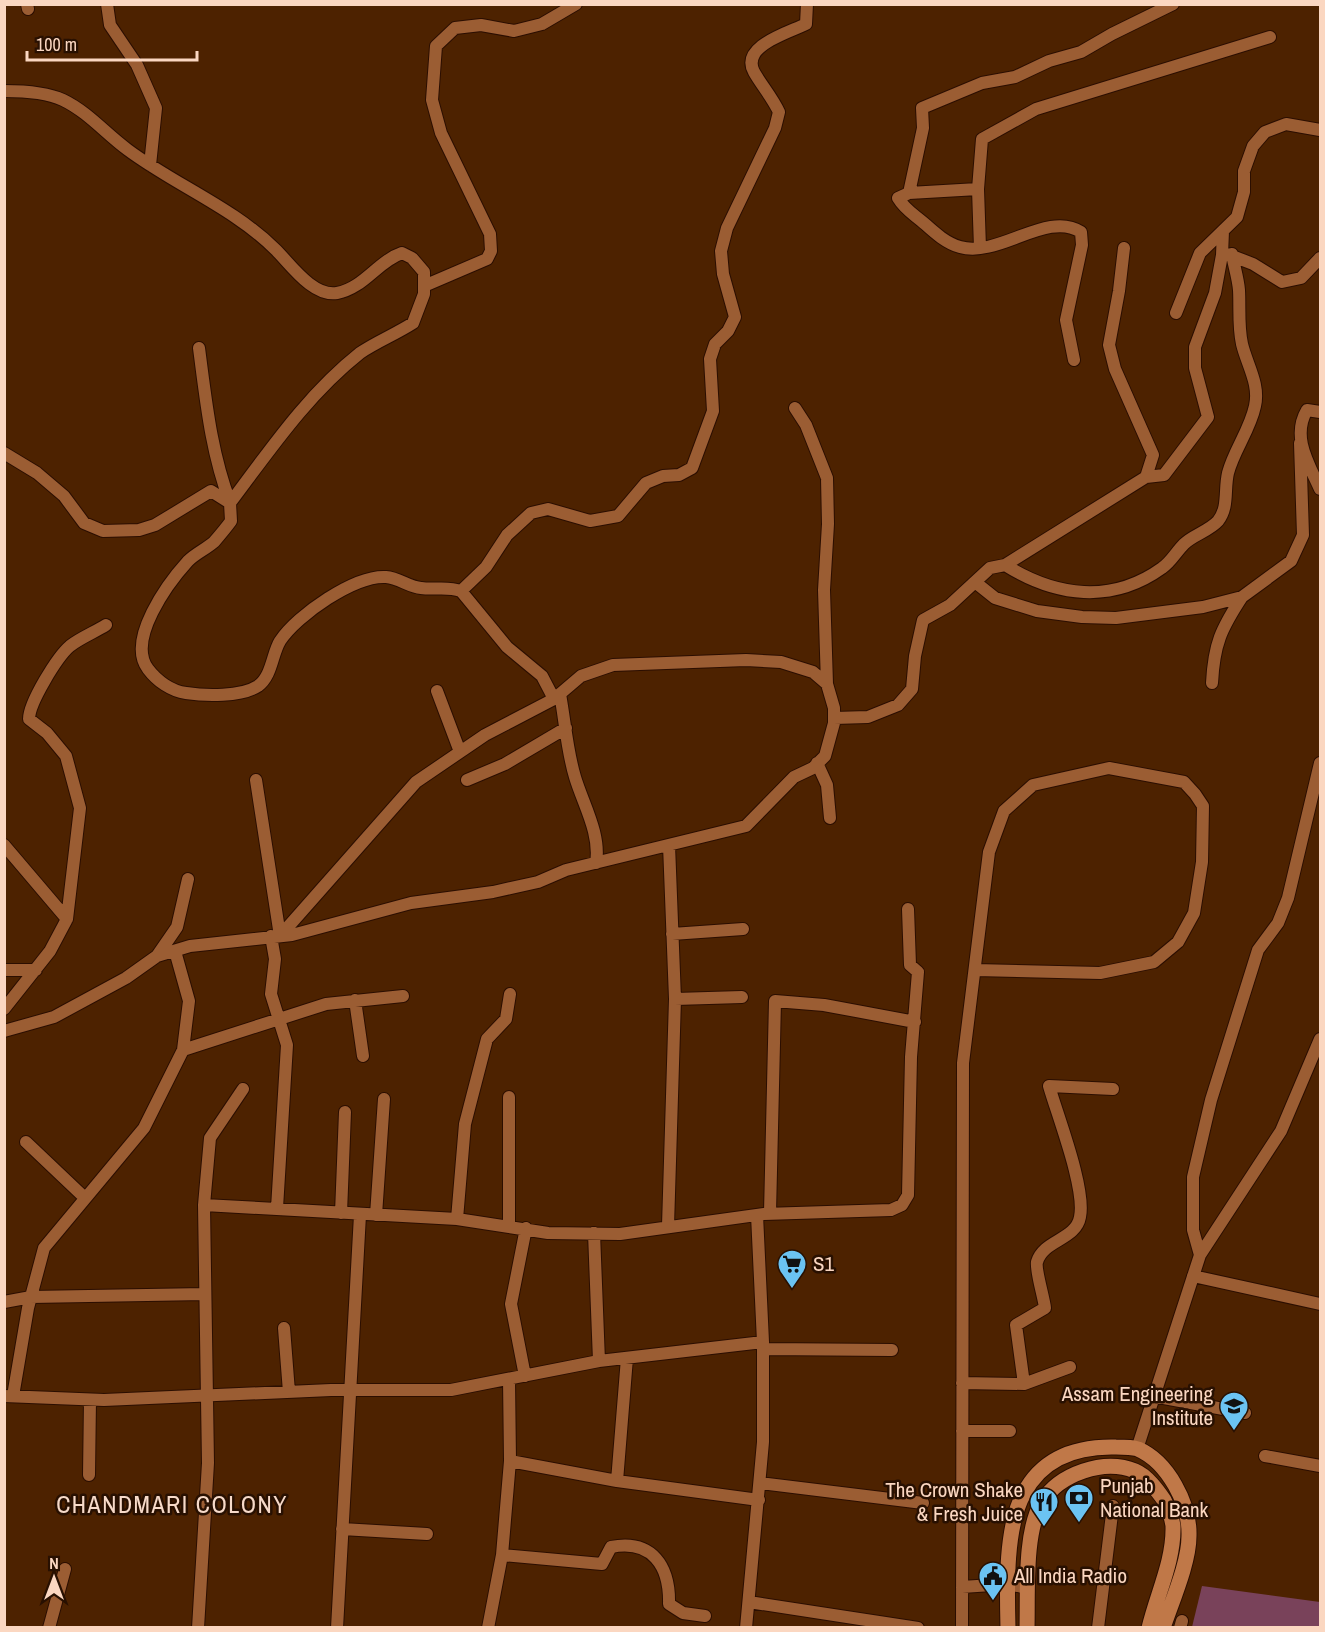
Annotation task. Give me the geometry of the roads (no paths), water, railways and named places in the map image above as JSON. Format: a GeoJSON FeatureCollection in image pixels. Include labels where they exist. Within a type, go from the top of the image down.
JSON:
{"type":"FeatureCollection","features":[{"type":"Feature","properties":{"kind":"main road"},"geometry":{"type":"LineString","coordinates":[[1008,1628],[1007,1584],[1018,1503],[1032,1479],[1063,1454],[1081,1448],[1137,1449],[1152,1458],[1177,1487],[1190,1534],[1187,1551],[1163,1628]]}},
{"type":"Feature","properties":{"kind":"main road"},"geometry":{"type":"LineString","coordinates":[[1027,1628],[1033,1530],[1041,1504],[1049,1492],[1062,1481],[1089,1469],[1123,1468],[1136,1471],[1159,1492],[1169,1509],[1173,1524],[1171,1545],[1149,1628]]}},
{"type":"Feature","properties":{"kind":"street"},"geometry":{"type":"LineString","coordinates":[[107,4],[110,25],[137,65],[156,108],[150,165]]}},
{"type":"Feature","properties":{"kind":"street"},"geometry":{"type":"LineString","coordinates":[[424,286],[487,259],[491,251],[490,234],[441,133],[432,100],[436,46],[455,28],[481,25],[514,31],[542,24],[576,4]]}},
{"type":"Feature","properties":{"kind":"street"},"geometry":{"type":"LineString","coordinates":[[461,591],[486,567],[507,535],[531,513],[548,509],[590,521],[618,516],[646,483],[663,476],[680,475],[692,468],[713,411],[710,360],[715,344],[728,331],[735,317],[721,251],[727,228],[775,128],[779,112],[753,70],[751,57],[756,49],[806,24],[807,4]]}},
{"type":"Feature","properties":{"kind":"street"},"geometry":{"type":"LineString","coordinates":[[909,193],[923,128],[922,108],[982,83],[1016,77],[1049,61],[1081,52],[1173,4]]}},
{"type":"Feature","properties":{"kind":"street"},"geometry":{"type":"LineString","coordinates":[[980,248],[978,189],[982,139],[1036,109],[1270,37]]}},
{"type":"Feature","properties":{"kind":"street"},"geometry":{"type":"LineString","coordinates":[[4,91],[24,91],[62,99],[89,116],[126,149],[267,241],[320,291],[336,293],[358,285],[378,270],[389,258],[402,253],[412,258],[424,272],[419,311],[413,324],[362,352],[307,403],[275,440],[230,504]]}},
{"type":"Feature","properties":{"kind":"street"},"geometry":{"type":"LineString","coordinates":[[1176,313],[1200,253],[1237,217],[1244,192],[1244,171],[1252,146],[1265,132],[1286,124],[1320,130]]}},
{"type":"Feature","properties":{"kind":"street"},"geometry":{"type":"LineString","coordinates":[[978,189],[909,193],[898,198],[903,208],[939,237],[960,247],[980,248],[1049,227],[1071,225],[1082,231],[1083,245],[1066,320],[1074,360]]}},
{"type":"Feature","properties":{"kind":"street"},"geometry":{"type":"LineString","coordinates":[[1005,565],[1024,577],[1063,591],[1105,593],[1134,584],[1164,567],[1185,543],[1217,523],[1226,507],[1227,477],[1235,449],[1256,405],[1255,380],[1243,346],[1239,324],[1239,289],[1227,254],[1223,231]]}},
{"type":"Feature","properties":{"kind":"street"},"geometry":{"type":"LineString","coordinates":[[1124,249],[1119,291],[1108,345],[1115,369],[1153,455],[1146,477]]}},
{"type":"Feature","properties":{"kind":"street"},"geometry":{"type":"LineString","coordinates":[[1227,254],[1253,264],[1282,282],[1301,278],[1320,258]]}},
{"type":"Feature","properties":{"kind":"street"},"geometry":{"type":"LineString","coordinates":[[834,718],[868,717],[898,705],[912,689],[915,656],[923,620],[950,605],[990,568],[1005,565],[1146,477],[1164,475],[1208,417],[1195,368],[1195,347],[1227,254]]}},
{"type":"Feature","properties":{"kind":"street"},"geometry":{"type":"LineString","coordinates":[[199,348],[211,440],[217,468],[230,504],[231,521],[213,543],[190,559],[172,580],[143,632],[141,648],[144,664],[154,677],[169,687],[185,693],[240,692],[258,685],[267,674],[279,643],[292,626],[342,589],[356,582],[384,577],[398,579],[418,588],[450,587],[461,591],[507,647],[542,676],[557,697],[566,728],[574,776],[593,830],[598,854],[596,863]]}},
{"type":"Feature","properties":{"kind":"street"},"geometry":{"type":"LineString","coordinates":[[4,1031],[54,1017],[126,978],[157,956],[190,946],[275,936],[368,917],[411,903],[494,892],[596,863],[746,826],[794,777],[825,756],[832,739],[834,718],[827,684],[824,590],[828,524],[827,478],[806,425],[795,408]]}},
{"type":"Feature","properties":{"kind":"street"},"geometry":{"type":"LineString","coordinates":[[1212,683],[1213,651],[1226,622],[1242,597],[1291,561],[1303,535],[1300,443],[1302,419],[1307,410],[1320,412]]}},
{"type":"Feature","properties":{"kind":"street"},"geometry":{"type":"LineString","coordinates":[[1300,443],[1317,471],[1320,489]]}},
{"type":"Feature","properties":{"kind":"street"},"geometry":{"type":"LineString","coordinates":[[4,453],[37,473],[64,496],[84,523],[103,531],[139,530],[155,525],[212,491],[230,504]]}},
{"type":"Feature","properties":{"kind":"street"},"geometry":{"type":"LineString","coordinates":[[975,582],[995,598],[1037,612],[1082,617],[1116,618],[1203,607],[1242,597]]}},
{"type":"Feature","properties":{"kind":"street"},"geometry":{"type":"LineString","coordinates":[[4,1009],[50,951],[67,919],[80,808],[66,756],[47,733],[29,718],[29,710],[52,668],[69,646],[106,626]]}},
{"type":"Feature","properties":{"kind":"street"},"geometry":{"type":"LineString","coordinates":[[275,936],[416,782],[485,735],[557,697],[581,676],[606,667],[704,661],[781,662],[813,672],[827,684]]}},
{"type":"Feature","properties":{"kind":"street"},"geometry":{"type":"LineString","coordinates":[[437,691],[460,752]]}},
{"type":"Feature","properties":{"kind":"street"},"geometry":{"type":"LineString","coordinates":[[467,780],[505,764],[566,728]]}},
{"type":"Feature","properties":{"kind":"street"},"geometry":{"type":"LineString","coordinates":[[817,763],[827,785],[830,818]]}},
{"type":"Feature","properties":{"kind":"street"},"geometry":{"type":"LineString","coordinates":[[1200,1255],[1192,1230],[1193,1177],[1211,1100],[1258,950],[1278,923],[1288,898],[1320,763]]}},
{"type":"Feature","properties":{"kind":"street"},"geometry":{"type":"LineString","coordinates":[[962,1628],[963,1063],[989,852],[1004,810],[1033,785],[1108,768],[1184,782],[1195,794],[1203,806],[1202,862],[1194,913],[1178,942],[1154,962],[1100,973],[975,970]]}},
{"type":"Feature","properties":{"kind":"street"},"geometry":{"type":"LineString","coordinates":[[256,780],[275,936],[271,994],[287,1045],[277,1208]]}},
{"type":"Feature","properties":{"kind":"street"},"geometry":{"type":"LineString","coordinates":[[4,845],[67,919]]}},
{"type":"Feature","properties":{"kind":"street"},"geometry":{"type":"LineString","coordinates":[[668,1226],[675,999],[669,845]]}},
{"type":"Feature","properties":{"kind":"street"},"geometry":{"type":"LineString","coordinates":[[157,956],[177,927],[188,879]]}},
{"type":"Feature","properties":{"kind":"street"},"geometry":{"type":"LineString","coordinates":[[204,1205],[457,1219],[509,1225],[548,1233],[620,1234],[757,1215],[891,1210],[902,1205],[908,1195],[910,1057],[918,972],[910,965],[908,909]]}},
{"type":"Feature","properties":{"kind":"street"},"geometry":{"type":"LineString","coordinates":[[672,934],[743,929]]}},
{"type":"Feature","properties":{"kind":"street"},"geometry":{"type":"LineString","coordinates":[[175,951],[189,1001],[183,1050],[144,1128],[44,1248],[9,1396],[90,1400],[349,1390],[451,1390],[599,1361],[627,1358],[764,1346],[892,1350]]}},
{"type":"Feature","properties":{"kind":"street"},"geometry":{"type":"LineString","coordinates":[[4,970],[36,970]]}},
{"type":"Feature","properties":{"kind":"street"},"geometry":{"type":"LineString","coordinates":[[457,1219],[465,1124],[487,1039],[506,1019],[510,994]]}},
{"type":"Feature","properties":{"kind":"street"},"geometry":{"type":"LineString","coordinates":[[183,1050],[326,1004],[403,996]]}},
{"type":"Feature","properties":{"kind":"street"},"geometry":{"type":"LineString","coordinates":[[675,999],[742,997]]}},
{"type":"Feature","properties":{"kind":"street"},"geometry":{"type":"LineString","coordinates":[[354,1000],[363,1056]]}},
{"type":"Feature","properties":{"kind":"street"},"geometry":{"type":"LineString","coordinates":[[770,1214],[775,1000],[824,1005],[915,1022]]}},
{"type":"Feature","properties":{"kind":"street"},"geometry":{"type":"LineString","coordinates":[[1137,1449],[1200,1255],[1281,1131],[1320,1039]]}},
{"type":"Feature","properties":{"kind":"street"},"geometry":{"type":"LineString","coordinates":[[1024,1383],[1016,1324],[1045,1308],[1036,1264],[1044,1250],[1072,1232],[1080,1218],[1080,1195],[1050,1086],[1113,1089]]}},
{"type":"Feature","properties":{"kind":"street"},"geometry":{"type":"LineString","coordinates":[[198,1628],[208,1463],[205,1396],[204,1205],[210,1138],[243,1089]]}},
{"type":"Feature","properties":{"kind":"street"},"geometry":{"type":"LineString","coordinates":[[509,1097],[509,1225]]}},
{"type":"Feature","properties":{"kind":"street"},"geometry":{"type":"LineString","coordinates":[[376,1215],[384,1099]]}},
{"type":"Feature","properties":{"kind":"street"},"geometry":{"type":"LineString","coordinates":[[341,1213],[345,1112]]}},
{"type":"Feature","properties":{"kind":"street"},"geometry":{"type":"LineString","coordinates":[[26,1142],[86,1198]]}},
{"type":"Feature","properties":{"kind":"street"},"geometry":{"type":"LineString","coordinates":[[337,1628],[360,1215]]}},
{"type":"Feature","properties":{"kind":"street"},"geometry":{"type":"LineString","coordinates":[[746,1628],[759,1500],[764,1346],[757,1215]]}},
{"type":"Feature","properties":{"kind":"street"},"geometry":{"type":"LineString","coordinates":[[525,1376],[512,1304],[526,1228]]}},
{"type":"Feature","properties":{"kind":"street"},"geometry":{"type":"LineString","coordinates":[[594,1233],[599,1361]]}},
{"type":"Feature","properties":{"kind":"street"},"geometry":{"type":"LineString","coordinates":[[1193,1276],[1320,1304]]}},
{"type":"Feature","properties":{"kind":"street"},"geometry":{"type":"LineString","coordinates":[[4,1302],[31,1297],[205,1294]]}},
{"type":"Feature","properties":{"kind":"street"},"geometry":{"type":"LineString","coordinates":[[284,1328],[289,1392]]}},
{"type":"Feature","properties":{"kind":"street"},"geometry":{"type":"LineString","coordinates":[[617,1481],[627,1358]]}},
{"type":"Feature","properties":{"kind":"street"},"geometry":{"type":"LineString","coordinates":[[962,1383],[1024,1383],[1070,1367]]}},
{"type":"Feature","properties":{"kind":"street"},"geometry":{"type":"LineString","coordinates":[[488,1628],[502,1555],[510,1461],[509,1379]]}},
{"type":"Feature","properties":{"kind":"street"},"geometry":{"type":"LineString","coordinates":[[1153,1396],[1245,1413]]}},
{"type":"Feature","properties":{"kind":"street"},"geometry":{"type":"LineString","coordinates":[[89,1474],[90,1400]]}},
{"type":"Feature","properties":{"kind":"street"},"geometry":{"type":"LineString","coordinates":[[962,1431],[1010,1431]]}},
{"type":"Feature","properties":{"kind":"street"},"geometry":{"type":"LineString","coordinates":[[1265,1456],[1320,1466]]}},
{"type":"Feature","properties":{"kind":"street"},"geometry":{"type":"LineString","coordinates":[[510,1461],[617,1481],[759,1500]]}},
{"type":"Feature","properties":{"kind":"street"},"geometry":{"type":"LineString","coordinates":[[760,1483],[923,1503]]}},
{"type":"Feature","properties":{"kind":"street"},"geometry":{"type":"LineString","coordinates":[[1098,1628],[1113,1506]]}},
{"type":"Feature","properties":{"kind":"street"},"geometry":{"type":"LineString","coordinates":[[342,1529],[427,1534]]}},
{"type":"Feature","properties":{"kind":"street"},"geometry":{"type":"LineString","coordinates":[[502,1555],[602,1564],[611,1548],[628,1544],[648,1552],[663,1566],[669,1585],[669,1604],[683,1613],[705,1616]]}},
{"type":"Feature","properties":{"kind":"street"},"geometry":{"type":"LineString","coordinates":[[49,1628],[65,1569]]}},
{"type":"Feature","properties":{"kind":"street"},"geometry":{"type":"LineString","coordinates":[[962,1587],[1007,1584],[1028,1588]]}},
{"type":"Feature","properties":{"kind":"street"},"geometry":{"type":"LineString","coordinates":[[749,1602],[868,1624],[918,1628]]}},
{"type":"Feature","properties":{"kind":"place","name":"S1"},"geometry":{"type":"Point","coordinates":[792,1290]}},
{"type":"Feature","properties":{"kind":"place","name":"Assam Engineering Institute"},"geometry":{"type":"Point","coordinates":[1234,1432]}},
{"type":"Feature","properties":{"kind":"place","name":"Punjab National Bank"},"geometry":{"type":"Point","coordinates":[1079,1524]}},
{"type":"Feature","properties":{"kind":"place","name":"The Crown Shake & Fresh Juice"},"geometry":{"type":"Point","coordinates":[1044,1528]}},
{"type":"Feature","properties":{"kind":"place","name":"All India Radio"},"geometry":{"type":"Point","coordinates":[993,1602]}},
{"type":"Feature","properties":{"kind":"district","name":"CHANDMARI COLONY"},"geometry":{"type":"Point","coordinates":[172,1505]}}]}
